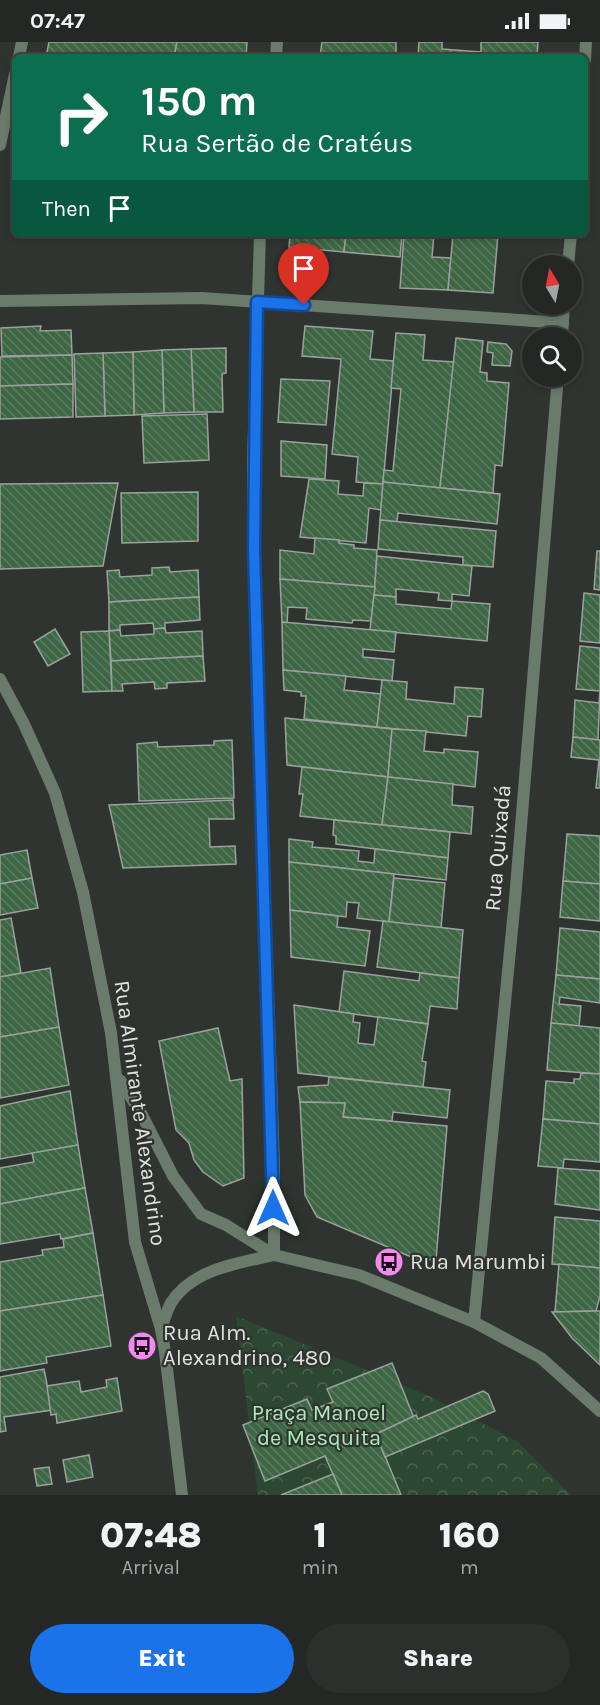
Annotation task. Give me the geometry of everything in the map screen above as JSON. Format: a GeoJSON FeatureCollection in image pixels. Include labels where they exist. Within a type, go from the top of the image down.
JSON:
{"type":"FeatureCollection","features":[{"type":"Feature","properties":{"kind":"street"},"geometry":{"type":"LineString","coordinates":[[0,145],[12,88]]}},
{"type":"Feature","properties":{"kind":"street"},"geometry":{"type":"LineString","coordinates":[[260,237],[254,548],[274,1155],[274,1255]]}},
{"type":"Feature","properties":{"kind":"street"},"geometry":{"type":"LineString","coordinates":[[569,255],[571,237]]}},
{"type":"Feature","properties":{"kind":"street"},"geometry":{"type":"LineString","coordinates":[[0,301],[201,298],[563,323]]}},
{"type":"Feature","properties":{"kind":"street"},"geometry":{"type":"LineString","coordinates":[[563,315],[563,327]]}},
{"type":"Feature","properties":{"kind":"street","name":"Rua Quixadá"},"geometry":{"type":"LineString","coordinates":[[474,1322],[515,899],[557,387]]}},
{"type":"Feature","properties":{"kind":"street","name":"Rua Almirante Alexandrino"},"geometry":{"type":"LineString","coordinates":[[0,679],[24,724],[55,794],[83,892],[118,1076],[135,1242],[161,1329],[182,1495]]}},
{"type":"Feature","properties":{"kind":"street"},"geometry":{"type":"LineString","coordinates":[[118,1076],[142,1115],[173,1176],[201,1214],[226,1225],[274,1255],[359,1275],[474,1322],[541,1358],[600,1411]]}},
{"type":"Feature","properties":{"kind":"street"},"geometry":{"type":"LineString","coordinates":[[161,1329],[172,1302],[192,1283],[222,1267],[274,1255]]}},
{"type":"Feature","properties":{"kind":"green space","name":"Praça Manoel de Mesquita"},"geometry":{"type":"Polygon","coordinates":[[[236,1316],[434,1398],[518,1442],[571,1495],[258,1495],[236,1316]]]}},
{"type":"Feature","properties":{"kind":"building"},"geometry":{"type":"Polygon","coordinates":[[[49,42],[177,42],[175,54],[47,54],[49,42]]]}},
{"type":"Feature","properties":{"kind":"building"},"geometry":{"type":"Polygon","coordinates":[[[177,42],[247,42],[246,54],[175,54],[177,42]]]}},
{"type":"Feature","properties":{"kind":"building"},"geometry":{"type":"Polygon","coordinates":[[[322,42],[396,42],[396,54],[320,54],[322,42]]]}},
{"type":"Feature","properties":{"kind":"building"},"geometry":{"type":"Polygon","coordinates":[[[419,42],[442,42],[442,49],[481,52],[481,42],[538,42],[537,54],[418,54],[419,42]]]}},
{"type":"Feature","properties":{"kind":"building"},"geometry":{"type":"Polygon","coordinates":[[[290,237],[346,237],[344,252],[289,247],[290,237]]]}},
{"type":"Feature","properties":{"kind":"building"},"geometry":{"type":"Polygon","coordinates":[[[346,237],[402,237],[400,257],[344,252],[346,237]]]}},
{"type":"Feature","properties":{"kind":"building"},"geometry":{"type":"Polygon","coordinates":[[[404,237],[434,237],[432,257],[451,258],[448,290],[400,288],[404,237]]]}},
{"type":"Feature","properties":{"kind":"building"},"geometry":{"type":"Polygon","coordinates":[[[453,237],[498,237],[493,293],[448,290],[453,237]]]}},
{"type":"Feature","properties":{"kind":"building"},"geometry":{"type":"Polygon","coordinates":[[[41,326],[40,331],[71,330],[72,355],[2,356],[1,328],[41,326]]]}},
{"type":"Feature","properties":{"kind":"building"},"geometry":{"type":"Polygon","coordinates":[[[305,326],[373,331],[370,359],[394,361],[383,484],[356,482],[358,457],[332,454],[341,359],[302,356],[305,326]]]}},
{"type":"Feature","properties":{"kind":"building"},"geometry":{"type":"Polygon","coordinates":[[[396,333],[425,335],[423,360],[454,362],[440,488],[383,482],[384,470],[393,471],[401,389],[391,388],[396,333]]]}},
{"type":"Feature","properties":{"kind":"building"},"geometry":{"type":"Polygon","coordinates":[[[456,338],[483,341],[480,372],[487,373],[487,381],[509,383],[502,466],[495,465],[493,493],[440,488],[456,338]]]}},
{"type":"Feature","properties":{"kind":"building"},"geometry":{"type":"Polygon","coordinates":[[[488,342],[506,344],[512,351],[510,366],[492,365],[493,353],[487,352],[488,342]]]}},
{"type":"Feature","properties":{"kind":"building"},"geometry":{"type":"Polygon","coordinates":[[[226,348],[226,373],[222,374],[223,412],[194,412],[191,349],[226,348]]]}},
{"type":"Feature","properties":{"kind":"building"},"geometry":{"type":"Polygon","coordinates":[[[191,349],[194,412],[164,413],[162,350],[191,349]]]}},
{"type":"Feature","properties":{"kind":"building"},"geometry":{"type":"Polygon","coordinates":[[[162,350],[164,413],[134,415],[133,352],[162,350]]]}},
{"type":"Feature","properties":{"kind":"building"},"geometry":{"type":"Polygon","coordinates":[[[133,352],[134,415],[105,416],[103,353],[133,352]]]}},
{"type":"Feature","properties":{"kind":"building"},"geometry":{"type":"Polygon","coordinates":[[[103,353],[105,416],[76,417],[74,354],[103,353]]]}},
{"type":"Feature","properties":{"kind":"building"},"geometry":{"type":"Polygon","coordinates":[[[72,355],[73,384],[0,386],[0,357],[72,355]]]}},
{"type":"Feature","properties":{"kind":"building"},"geometry":{"type":"Polygon","coordinates":[[[281,379],[330,381],[326,425],[278,422],[281,379]]]}},
{"type":"Feature","properties":{"kind":"building"},"geometry":{"type":"Polygon","coordinates":[[[73,384],[73,417],[0,419],[0,386],[73,384]]]}},
{"type":"Feature","properties":{"kind":"building"},"geometry":{"type":"Polygon","coordinates":[[[207,414],[209,460],[144,463],[142,416],[207,414]]]}},
{"type":"Feature","properties":{"kind":"building"},"geometry":{"type":"Polygon","coordinates":[[[281,441],[327,445],[325,479],[281,476],[281,441]]]}},
{"type":"Feature","properties":{"kind":"building"},"geometry":{"type":"Polygon","coordinates":[[[309,479],[339,481],[338,494],[363,496],[364,483],[383,484],[381,510],[369,508],[366,543],[300,537],[309,479]]]}},
{"type":"Feature","properties":{"kind":"building"},"geometry":{"type":"Polygon","coordinates":[[[383,482],[500,494],[497,524],[398,513],[397,522],[380,520],[383,482]]]}},
{"type":"Feature","properties":{"kind":"building"},"geometry":{"type":"Polygon","coordinates":[[[118,483],[103,566],[0,569],[0,484],[118,483]]]}},
{"type":"Feature","properties":{"kind":"building"},"geometry":{"type":"Polygon","coordinates":[[[198,492],[198,541],[122,543],[121,493],[198,492]]]}},
{"type":"Feature","properties":{"kind":"building"},"geometry":{"type":"Polygon","coordinates":[[[380,520],[496,531],[493,567],[463,565],[463,557],[378,549],[380,520]]]}},
{"type":"Feature","properties":{"kind":"building"},"geometry":{"type":"Polygon","coordinates":[[[315,538],[339,540],[339,543],[354,545],[354,548],[377,550],[375,587],[280,579],[280,550],[314,554],[315,538]]]}},
{"type":"Feature","properties":{"kind":"building"},"geometry":{"type":"Polygon","coordinates":[[[597,551],[600,551],[600,590],[594,589],[597,551]]]}},
{"type":"Feature","properties":{"kind":"building"},"geometry":{"type":"Polygon","coordinates":[[[377,556],[472,566],[469,596],[452,594],[452,601],[438,600],[439,593],[396,589],[396,597],[374,595],[377,556]]]}},
{"type":"Feature","properties":{"kind":"building"},"geometry":{"type":"Polygon","coordinates":[[[169,567],[170,572],[198,570],[199,597],[109,602],[107,571],[119,570],[120,577],[152,575],[152,568],[169,567]]]}},
{"type":"Feature","properties":{"kind":"building"},"geometry":{"type":"Polygon","coordinates":[[[280,579],[375,587],[371,621],[353,620],[352,623],[306,619],[307,608],[288,607],[287,623],[282,622],[280,579]]]}},
{"type":"Feature","properties":{"kind":"building"},"geometry":{"type":"Polygon","coordinates":[[[584,593],[600,595],[600,643],[580,641],[584,593]]]}},
{"type":"Feature","properties":{"kind":"building"},"geometry":{"type":"Polygon","coordinates":[[[374,595],[396,597],[396,604],[451,609],[452,601],[490,604],[487,641],[370,630],[374,595]]]}},
{"type":"Feature","properties":{"kind":"building"},"geometry":{"type":"Polygon","coordinates":[[[199,597],[200,620],[165,623],[165,628],[154,629],[153,623],[120,625],[120,630],[109,631],[109,602],[199,597]]]}},
{"type":"Feature","properties":{"kind":"building"},"geometry":{"type":"Polygon","coordinates":[[[282,622],[396,632],[394,652],[363,649],[363,657],[394,660],[392,681],[283,670],[282,622]]]}},
{"type":"Feature","properties":{"kind":"building"},"geometry":{"type":"Polygon","coordinates":[[[165,628],[166,633],[202,631],[203,656],[111,661],[109,631],[120,630],[121,636],[154,634],[154,629],[165,628]]]}},
{"type":"Feature","properties":{"kind":"building"},"geometry":{"type":"Polygon","coordinates":[[[55,629],[70,654],[48,666],[34,642],[55,629]]]}},
{"type":"Feature","properties":{"kind":"building"},"geometry":{"type":"Polygon","coordinates":[[[109,631],[112,691],[83,692],[81,632],[109,631]]]}},
{"type":"Feature","properties":{"kind":"building"},"geometry":{"type":"Polygon","coordinates":[[[580,646],[600,648],[600,691],[576,689],[580,646]]]}},
{"type":"Feature","properties":{"kind":"building"},"geometry":{"type":"Polygon","coordinates":[[[203,656],[205,681],[167,683],[167,688],[155,689],[154,682],[122,684],[123,691],[112,691],[111,661],[203,656]]]}},
{"type":"Feature","properties":{"kind":"building"},"geometry":{"type":"Polygon","coordinates":[[[283,670],[346,676],[344,690],[381,694],[377,727],[304,719],[306,696],[301,696],[301,692],[284,690],[283,670]]]}},
{"type":"Feature","properties":{"kind":"building"},"geometry":{"type":"Polygon","coordinates":[[[382,680],[407,682],[406,699],[454,704],[455,687],[483,689],[481,717],[468,716],[466,736],[377,727],[382,680]]]}},
{"type":"Feature","properties":{"kind":"building"},"geometry":{"type":"Polygon","coordinates":[[[600,691],[598,740],[573,737],[575,700],[599,703],[600,691]]]}},
{"type":"Feature","properties":{"kind":"building"},"geometry":{"type":"Polygon","coordinates":[[[285,718],[392,729],[388,777],[287,765],[285,718]]]}},
{"type":"Feature","properties":{"kind":"building"},"geometry":{"type":"Polygon","coordinates":[[[392,729],[426,731],[424,751],[444,753],[444,749],[478,752],[475,787],[388,777],[392,729]]]}},
{"type":"Feature","properties":{"kind":"building"},"geometry":{"type":"Polygon","coordinates":[[[573,737],[600,740],[600,788],[596,788],[599,760],[571,757],[573,737]]]}},
{"type":"Feature","properties":{"kind":"building"},"geometry":{"type":"Polygon","coordinates":[[[232,740],[234,798],[139,801],[137,744],[157,742],[158,747],[214,745],[214,741],[232,740]]]}},
{"type":"Feature","properties":{"kind":"building"},"geometry":{"type":"Polygon","coordinates":[[[302,767],[388,777],[382,825],[300,816],[303,794],[299,794],[302,767]]]}},
{"type":"Feature","properties":{"kind":"building"},"geometry":{"type":"Polygon","coordinates":[[[388,777],[453,784],[452,805],[473,807],[471,834],[382,825],[388,777]]]}},
{"type":"Feature","properties":{"kind":"building"},"geometry":{"type":"Polygon","coordinates":[[[233,800],[234,819],[209,819],[210,847],[235,846],[236,864],[123,868],[109,805],[233,800]]]}},
{"type":"Feature","properties":{"kind":"building"},"geometry":{"type":"Polygon","coordinates":[[[334,820],[450,832],[448,858],[336,844],[336,836],[333,835],[334,820]]]}},
{"type":"Feature","properties":{"kind":"building"},"geometry":{"type":"Polygon","coordinates":[[[567,834],[600,836],[600,884],[563,881],[567,834]]]}},
{"type":"Feature","properties":{"kind":"building"},"geometry":{"type":"Polygon","coordinates":[[[289,839],[313,842],[312,847],[359,851],[358,861],[374,863],[375,849],[448,858],[446,880],[289,862],[289,839]]]}},
{"type":"Feature","properties":{"kind":"building"},"geometry":{"type":"Polygon","coordinates":[[[27,850],[32,878],[0,884],[0,855],[27,850]]]}},
{"type":"Feature","properties":{"kind":"building"},"geometry":{"type":"Polygon","coordinates":[[[289,862],[394,874],[389,922],[357,918],[359,903],[347,902],[346,917],[290,910],[289,862]]]}},
{"type":"Feature","properties":{"kind":"building"},"geometry":{"type":"Polygon","coordinates":[[[32,878],[38,908],[0,915],[0,884],[32,878]]]}},
{"type":"Feature","properties":{"kind":"building"},"geometry":{"type":"Polygon","coordinates":[[[394,878],[445,883],[441,928],[389,922],[394,878]]]}},
{"type":"Feature","properties":{"kind":"building"},"geometry":{"type":"Polygon","coordinates":[[[563,881],[600,884],[600,921],[560,917],[563,881]]]}},
{"type":"Feature","properties":{"kind":"building"},"geometry":{"type":"Polygon","coordinates":[[[290,910],[338,916],[337,927],[370,931],[365,966],[291,957],[290,910]]]}},
{"type":"Feature","properties":{"kind":"building"},"geometry":{"type":"Polygon","coordinates":[[[11,918],[21,973],[0,977],[0,920],[11,918]]]}},
{"type":"Feature","properties":{"kind":"building"},"geometry":{"type":"Polygon","coordinates":[[[383,921],[463,930],[459,978],[377,967],[383,921]]]}},
{"type":"Feature","properties":{"kind":"building"},"geometry":{"type":"Polygon","coordinates":[[[560,928],[600,932],[600,979],[556,975],[560,928]]]}},
{"type":"Feature","properties":{"kind":"building"},"geometry":{"type":"Polygon","coordinates":[[[50,968],[59,1027],[0,1037],[0,977],[50,968]]]}},
{"type":"Feature","properties":{"kind":"building"},"geometry":{"type":"Polygon","coordinates":[[[344,971],[419,981],[420,973],[459,978],[457,1009],[430,1006],[428,1024],[339,1012],[344,971]]]}},
{"type":"Feature","properties":{"kind":"building"},"geometry":{"type":"Polygon","coordinates":[[[556,975],[600,979],[600,1003],[560,997],[559,1004],[581,1006],[579,1026],[551,1023],[556,975]]]}},
{"type":"Feature","properties":{"kind":"building"},"geometry":{"type":"Polygon","coordinates":[[[294,1005],[354,1014],[353,1022],[360,1023],[358,1043],[374,1045],[378,1017],[428,1024],[422,1061],[426,1062],[423,1087],[298,1073],[294,1005]]]}},
{"type":"Feature","properties":{"kind":"building"},"geometry":{"type":"Polygon","coordinates":[[[551,1023],[600,1028],[600,1074],[547,1070],[551,1023]]]}},
{"type":"Feature","properties":{"kind":"building"},"geometry":{"type":"Polygon","coordinates":[[[59,1027],[69,1085],[0,1098],[0,1037],[59,1027]]]}},
{"type":"Feature","properties":{"kind":"building"},"geometry":{"type":"Polygon","coordinates":[[[218,1028],[230,1081],[242,1079],[244,1178],[223,1186],[203,1172],[194,1160],[189,1143],[176,1130],[159,1041],[218,1028]]]}},
{"type":"Feature","properties":{"kind":"building"},"geometry":{"type":"Polygon","coordinates":[[[581,1073],[600,1074],[600,1124],[543,1119],[546,1081],[574,1083],[574,1079],[580,1079],[581,1073]]]}},
{"type":"Feature","properties":{"kind":"building"},"geometry":{"type":"Polygon","coordinates":[[[329,1077],[450,1090],[447,1118],[393,1112],[392,1121],[343,1117],[345,1103],[300,1102],[298,1087],[328,1085],[329,1077]]]}},
{"type":"Feature","properties":{"kind":"building"},"geometry":{"type":"Polygon","coordinates":[[[70,1091],[78,1145],[0,1159],[0,1106],[70,1091]]]}},
{"type":"Feature","properties":{"kind":"building"},"geometry":{"type":"Polygon","coordinates":[[[300,1102],[345,1103],[343,1117],[447,1126],[436,1260],[416,1259],[317,1217],[305,1195],[300,1102]]]}},
{"type":"Feature","properties":{"kind":"building"},"geometry":{"type":"Polygon","coordinates":[[[543,1119],[600,1124],[600,1162],[564,1159],[563,1168],[538,1166],[543,1119]]]}},
{"type":"Feature","properties":{"kind":"building"},"geometry":{"type":"Polygon","coordinates":[[[78,1145],[85,1188],[0,1204],[0,1168],[34,1162],[32,1153],[78,1145]]]}},
{"type":"Feature","properties":{"kind":"building"},"geometry":{"type":"Polygon","coordinates":[[[558,1168],[600,1171],[600,1210],[555,1204],[558,1168]]]}},
{"type":"Feature","properties":{"kind":"building"},"geometry":{"type":"Polygon","coordinates":[[[85,1188],[93,1233],[61,1239],[60,1234],[0,1244],[0,1204],[85,1188]]]}},
{"type":"Feature","properties":{"kind":"building"},"geometry":{"type":"Polygon","coordinates":[[[555,1217],[600,1221],[600,1268],[552,1264],[555,1217]]]}},
{"type":"Feature","properties":{"kind":"building"},"geometry":{"type":"Polygon","coordinates":[[[93,1233],[103,1295],[0,1311],[0,1262],[43,1255],[42,1250],[64,1247],[63,1239],[93,1233]]]}},
{"type":"Feature","properties":{"kind":"building"},"geometry":{"type":"Polygon","coordinates":[[[559,1264],[600,1268],[600,1296],[596,1311],[555,1312],[559,1264]]]}},
{"type":"Feature","properties":{"kind":"building"},"geometry":{"type":"Polygon","coordinates":[[[103,1295],[111,1346],[46,1357],[47,1363],[0,1371],[0,1311],[103,1295]]]}},
{"type":"Feature","properties":{"kind":"building"},"geometry":{"type":"Polygon","coordinates":[[[600,1311],[600,1365],[572,1338],[552,1312],[600,1311]]]}},
{"type":"Feature","properties":{"kind":"building"},"geometry":{"type":"Polygon","coordinates":[[[392,1363],[414,1418],[376,1434],[401,1495],[342,1495],[325,1456],[265,1481],[243,1425],[307,1399],[312,1410],[333,1402],[327,1389],[392,1363]]]}},
{"type":"Feature","properties":{"kind":"building"},"geometry":{"type":"Polygon","coordinates":[[[44,1369],[52,1410],[4,1417],[6,1431],[0,1432],[0,1377],[44,1369]]]}},
{"type":"Feature","properties":{"kind":"building"},"geometry":{"type":"Polygon","coordinates":[[[117,1378],[122,1411],[57,1423],[56,1414],[51,1415],[47,1386],[79,1381],[81,1392],[107,1387],[106,1380],[117,1378]]]}},
{"type":"Feature","properties":{"kind":"building"},"geometry":{"type":"Polygon","coordinates":[[[483,1391],[488,1394],[495,1411],[385,1457],[376,1434],[416,1415],[418,1419],[483,1391]]]}},
{"type":"Feature","properties":{"kind":"building"},"geometry":{"type":"Polygon","coordinates":[[[89,1455],[93,1477],[67,1482],[63,1460],[89,1455]]]}},
{"type":"Feature","properties":{"kind":"building"},"geometry":{"type":"Polygon","coordinates":[[[49,1467],[52,1484],[37,1486],[34,1469],[49,1467]]]}},
{"type":"Feature","properties":{"kind":"building"},"geometry":{"type":"Polygon","coordinates":[[[333,1474],[342,1495],[281,1495],[333,1474]]]}},
{"type":"Feature","properties":{"kind":"place","name":"Rua Marumbi"},"geometry":{"type":"Point","coordinates":[389,1262]}},
{"type":"Feature","properties":{"kind":"place","name":"Rua Alm. Alexandrino, 480"},"geometry":{"type":"Point","coordinates":[142,1346]}},
{"type":"Feature","properties":{"kind":"route"},"geometry":{"type":"LineString","coordinates":[[273,1208],[274,1167],[254,548],[253,460],[257,302],[304,305]]}}]}
